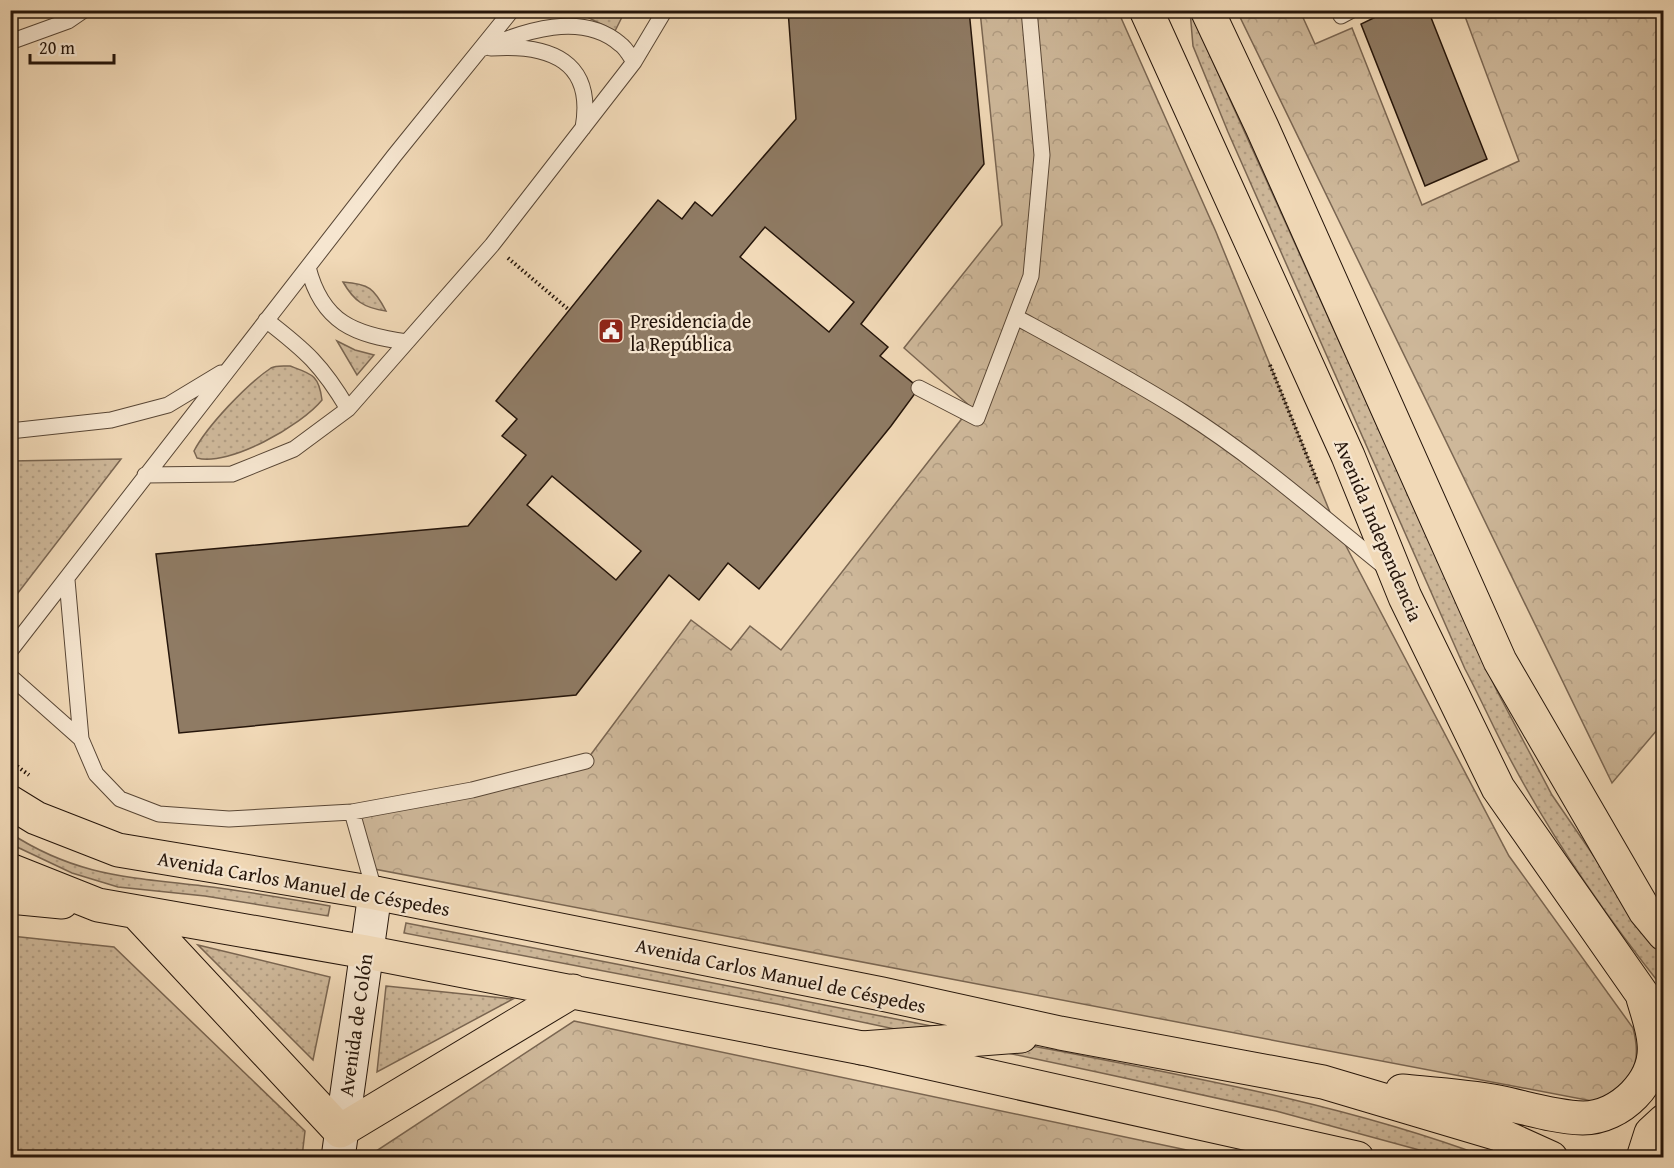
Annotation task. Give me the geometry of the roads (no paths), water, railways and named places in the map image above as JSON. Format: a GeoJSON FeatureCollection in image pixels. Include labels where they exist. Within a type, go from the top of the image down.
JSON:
{"type":"FeatureCollection","features":[{"type":"Feature","properties":{"kind":"main road","name":"Avenida Independencia"},"geometry":{"type":"LineString","coordinates":[[1146,10],[1348,456],[1398,578],[1498,788],[1642,994],[1664,1021]]}},
{"type":"Feature","properties":{"kind":"main road"},"geometry":{"type":"LineString","coordinates":[[1172,10],[1181,88]]}},
{"type":"Feature","properties":{"kind":"main road"},"geometry":{"type":"LineString","coordinates":[[1206,10],[1262,126],[1500,661],[1645,910],[1664,934]]}},
{"type":"Feature","properties":{"kind":"main road","name":"Avenida Carlos Manuel de Céspedes"},"geometry":{"type":"LineString","coordinates":[[10,802],[36,818],[118,850],[375,893],[882,994],[1060,1033],[1323,1082],[1498,1134],[1551,1158]]}},
{"type":"Feature","properties":{"kind":"main road"},"geometry":{"type":"LineString","coordinates":[[10,870],[98,905]]}},
{"type":"Feature","properties":{"kind":"main road","name":"Avenida de Colón"},"geometry":{"type":"LineString","coordinates":[[339,1144],[375,893]]}},
{"type":"Feature","properties":{"kind":"main road"},"geometry":{"type":"LineString","coordinates":[[10,897],[98,905],[137,914],[366,952],[573,991],[862,1048],[1357,1158]]}},
{"type":"Feature","properties":{"kind":"main road"},"geometry":{"type":"LineString","coordinates":[[137,914],[339,1144],[573,991]]}},
{"type":"Feature","properties":{"kind":"main road"},"geometry":{"type":"LineString","coordinates":[[1323,1082],[1453,1095],[1499,1102],[1543,1114],[1585,1118],[1603,1115],[1622,1106],[1634,1095],[1651,1065],[1655,1044],[1642,994]]}},
{"type":"Feature","properties":{"kind":"main road"},"geometry":{"type":"LineString","coordinates":[[862,1048],[1060,1033]]}},
{"type":"Feature","properties":{"kind":"main road"},"geometry":{"type":"LineString","coordinates":[[1643,1158],[1651,1133],[1664,1121]]}},
{"type":"Feature","properties":{"kind":"lane"},"geometry":{"type":"LineString","coordinates":[[10,42],[68,21],[84,10]]}},
{"type":"Feature","properties":{"kind":"lane"},"geometry":{"type":"LineString","coordinates":[[10,651],[266,320],[512,10]]}},
{"type":"Feature","properties":{"kind":"lane"},"geometry":{"type":"LineString","coordinates":[[145,475],[232,474],[294,449],[348,409],[492,245],[583,131],[634,62],[665,10]]}},
{"type":"Feature","properties":{"kind":"lane"},"geometry":{"type":"LineString","coordinates":[[919,388],[977,418],[1031,276],[1042,155],[1029,10]]}},
{"type":"Feature","properties":{"kind":"lane"},"geometry":{"type":"LineString","coordinates":[[481,49],[514,35],[536,30],[576,27],[600,32],[621,44],[634,62]]}},
{"type":"Feature","properties":{"kind":"lane"},"geometry":{"type":"LineString","coordinates":[[481,49],[520,47],[543,51],[564,59],[575,72],[584,90],[587,105],[583,131]]}},
{"type":"Feature","properties":{"kind":"lane"},"geometry":{"type":"LineString","coordinates":[[308,267],[313,285],[324,303],[344,324],[370,337],[407,342]]}},
{"type":"Feature","properties":{"kind":"lane"},"geometry":{"type":"LineString","coordinates":[[1016,317],[1091,357],[1185,413],[1312,505],[1398,578]]}},
{"type":"Feature","properties":{"kind":"lane"},"geometry":{"type":"LineString","coordinates":[[266,320],[304,349],[327,374],[348,409]]}},
{"type":"Feature","properties":{"kind":"lane"},"geometry":{"type":"LineString","coordinates":[[10,431],[111,420],[168,405],[230,368]]}},
{"type":"Feature","properties":{"kind":"lane"},"geometry":{"type":"LineString","coordinates":[[67,579],[81,739],[96,774],[120,799],[159,814],[229,819],[352,812],[472,790],[586,761]]}},
{"type":"Feature","properties":{"kind":"lane"},"geometry":{"type":"LineString","coordinates":[[10,676],[81,739]]}},
{"type":"Feature","properties":{"kind":"lane"},"geometry":{"type":"LineString","coordinates":[[352,812],[375,893]]}},
{"type":"Feature","properties":{"kind":"place","name":"Presidencia de la República"},"geometry":{"type":"Point","coordinates":[611,331]}}]}
